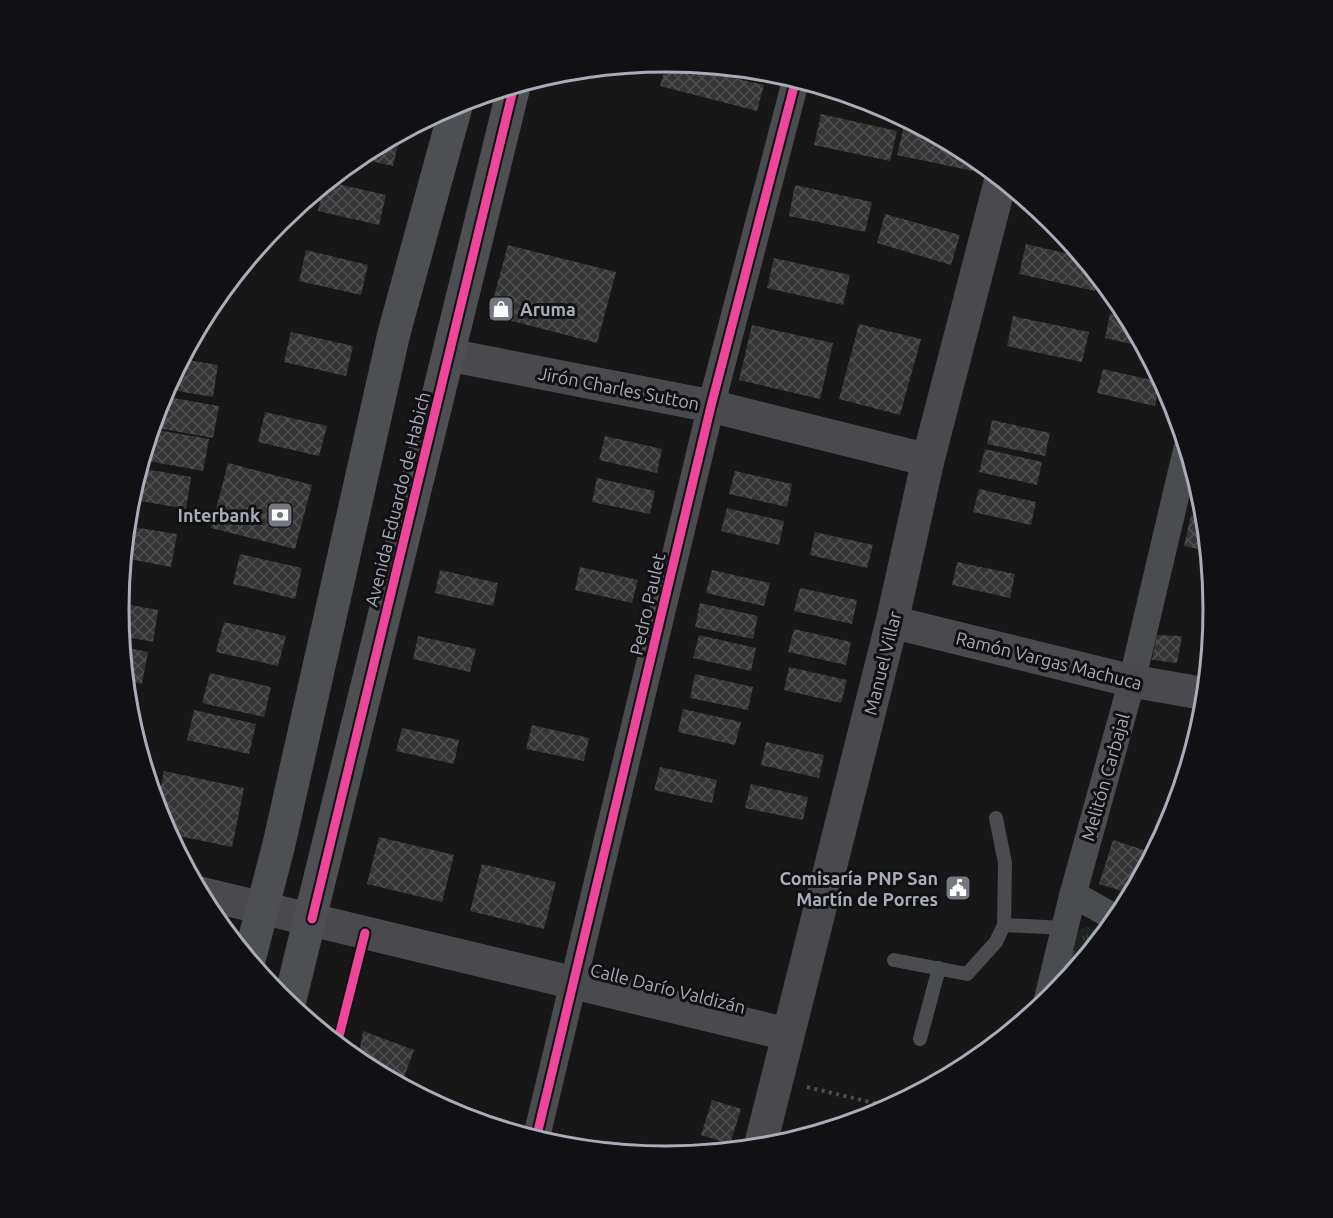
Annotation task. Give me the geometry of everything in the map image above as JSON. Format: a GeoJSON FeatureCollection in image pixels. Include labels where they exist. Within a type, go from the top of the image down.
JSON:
{"type":"FeatureCollection","features":[{"type":"Feature","properties":{"kind":"main road","name":"Avenida Eduardo de Habich"},"geometry":{"type":"LineString","coordinates":[[292,994],[312,919],[512,95]]}},
{"type":"Feature","properties":{"kind":"main road","name":"Avenida Eduardo de Habich"},"geometry":{"type":"LineString","coordinates":[[252,950],[394,333],[453,116]]}},
{"type":"Feature","properties":{"kind":"street","name":"Pedro Paulet"},"geometry":{"type":"LineString","coordinates":[[538,1130],[711,406],[794,87]]}},
{"type":"Feature","properties":{"kind":"street","name":"Manuel Villar"},"geometry":{"type":"LineString","coordinates":[[762,1137],[892,622],[928,460],[999,187]]}},
{"type":"Feature","properties":{"kind":"street","name":"Jirón Charles Sutton"},"geometry":{"type":"LineString","coordinates":[[449,356],[711,406],[928,460]]}},
{"type":"Feature","properties":{"kind":"street","name":"Melitón Carbajal"},"geometry":{"type":"LineString","coordinates":[[1051,983],[1073,894],[1132,681],[1183,464]]}},
{"type":"Feature","properties":{"kind":"street","name":"Ramón Vargas Machuca"},"geometry":{"type":"LineString","coordinates":[[892,622],[1132,681],[1197,692]]}},
{"type":"Feature","properties":{"kind":"street"},"geometry":{"type":"LineString","coordinates":[[1073,894],[1108,914]]}},
{"type":"Feature","properties":{"kind":"street","name":"Calle Darío Valdizán"},"geometry":{"type":"LineString","coordinates":[[213,896],[575,981],[787,1034]]}},
{"type":"Feature","properties":{"kind":"lane"},"geometry":{"type":"LineString","coordinates":[[894,960],[970,973],[996,942],[1004,925],[1005,863],[996,818]]}},
{"type":"Feature","properties":{"kind":"lane"},"geometry":{"type":"LineString","coordinates":[[1004,925],[1065,928]]}},
{"type":"Feature","properties":{"kind":"lane"},"geometry":{"type":"LineString","coordinates":[[920,1039],[939,968]]}},
{"type":"Feature","properties":{"kind":"path"},"geometry":{"type":"LineString","coordinates":[[776,1079],[876,1103]]}},
{"type":"Feature","properties":{"kind":"green space"},"geometry":{"type":"Polygon","coordinates":[[[1088,926],[1097,931],[1064,970],[1073,932],[1088,926]]]}},
{"type":"Feature","properties":{"kind":"building"},"geometry":{"type":"Polygon","coordinates":[[[666,72],[724,76],[764,85],[757,111],[660,86],[666,72]]]}},
{"type":"Feature","properties":{"kind":"building"},"geometry":{"type":"Polygon","coordinates":[[[821,114],[897,131],[890,161],[814,145],[821,114]]]}},
{"type":"Feature","properties":{"kind":"building"},"geometry":{"type":"Polygon","coordinates":[[[904,127],[973,169],[973,171],[897,155],[904,127]]]}},
{"type":"Feature","properties":{"kind":"building"},"geometry":{"type":"Polygon","coordinates":[[[398,144],[393,166],[371,161],[398,144]]]}},
{"type":"Feature","properties":{"kind":"building"},"geometry":{"type":"Polygon","coordinates":[[[339,184],[386,195],[379,225],[318,211],[321,198],[339,184]]]}},
{"type":"Feature","properties":{"kind":"building"},"geometry":{"type":"Polygon","coordinates":[[[795,185],[872,202],[865,232],[789,216],[795,185]]]}},
{"type":"Feature","properties":{"kind":"building"},"geometry":{"type":"Polygon","coordinates":[[[885,214],[960,235],[951,265],[877,243],[885,214]]]}},
{"type":"Feature","properties":{"kind":"building"},"geometry":{"type":"Polygon","coordinates":[[[1026,244],[1069,254],[1096,286],[1095,291],[1019,274],[1026,244]]]}},
{"type":"Feature","properties":{"kind":"building"},"geometry":{"type":"Polygon","coordinates":[[[508,245],[616,272],[597,343],[489,315],[508,245]]]}},
{"type":"Feature","properties":{"kind":"building"},"geometry":{"type":"Polygon","coordinates":[[[306,250],[368,265],[361,295],[299,281],[306,250]]]}},
{"type":"Feature","properties":{"kind":"building"},"geometry":{"type":"Polygon","coordinates":[[[774,258],[850,275],[843,305],[767,288],[774,258]]]}},
{"type":"Feature","properties":{"kind":"building"},"geometry":{"type":"Polygon","coordinates":[[[1110,314],[1116,316],[1134,345],[1105,338],[1110,314]]]}},
{"type":"Feature","properties":{"kind":"building"},"geometry":{"type":"Polygon","coordinates":[[[1013,316],[1089,332],[1082,362],[1007,346],[1013,316]]]}},
{"type":"Feature","properties":{"kind":"building"},"geometry":{"type":"Polygon","coordinates":[[[859,324],[921,339],[900,415],[839,399],[859,324]]]}},
{"type":"Feature","properties":{"kind":"building"},"geometry":{"type":"Polygon","coordinates":[[[752,325],[833,343],[820,399],[739,380],[752,325]]]}},
{"type":"Feature","properties":{"kind":"building"},"geometry":{"type":"Polygon","coordinates":[[[291,332],[353,346],[346,376],[284,362],[291,332]]]}},
{"type":"Feature","properties":{"kind":"building"},"geometry":{"type":"Polygon","coordinates":[[[190,360],[218,365],[213,397],[176,391],[190,360]]]}},
{"type":"Feature","properties":{"kind":"building"},"geometry":{"type":"Polygon","coordinates":[[[1103,369],[1152,380],[1158,392],[1155,406],[1097,393],[1103,369]]]}},
{"type":"Feature","properties":{"kind":"building"},"geometry":{"type":"Polygon","coordinates":[[[172,398],[219,406],[213,438],[161,429],[172,398]]]}},
{"type":"Feature","properties":{"kind":"building"},"geometry":{"type":"Polygon","coordinates":[[[265,412],[327,426],[319,456],[258,442],[265,412]]]}},
{"type":"Feature","properties":{"kind":"building"},"geometry":{"type":"Polygon","coordinates":[[[992,420],[1050,433],[1045,456],[987,444],[992,420]]]}},
{"type":"Feature","properties":{"kind":"building"},"geometry":{"type":"Polygon","coordinates":[[[160,430],[209,439],[203,471],[150,462],[160,430]]]}},
{"type":"Feature","properties":{"kind":"building"},"geometry":{"type":"Polygon","coordinates":[[[605,436],[662,449],[657,473],[599,460],[605,436]]]}},
{"type":"Feature","properties":{"kind":"building"},"geometry":{"type":"Polygon","coordinates":[[[985,449],[1042,462],[1037,485],[979,472],[985,449]]]}},
{"type":"Feature","properties":{"kind":"building"},"geometry":{"type":"Polygon","coordinates":[[[228,463],[312,485],[295,549],[211,528],[228,463]]]}},
{"type":"Feature","properties":{"kind":"building"},"geometry":{"type":"Polygon","coordinates":[[[148,469],[191,477],[186,509],[141,501],[148,469]]]}},
{"type":"Feature","properties":{"kind":"building"},"geometry":{"type":"Polygon","coordinates":[[[735,471],[792,484],[787,507],[729,494],[735,471]]]}},
{"type":"Feature","properties":{"kind":"building"},"geometry":{"type":"Polygon","coordinates":[[[597,478],[655,491],[650,514],[592,502],[597,478]]]}},
{"type":"Feature","properties":{"kind":"building"},"geometry":{"type":"Polygon","coordinates":[[[979,489],[1036,502],[1031,525],[973,512],[979,489]]]}},
{"type":"Feature","properties":{"kind":"building"},"geometry":{"type":"Polygon","coordinates":[[[727,508],[784,521],[779,545],[721,531],[727,508]]]}},
{"type":"Feature","properties":{"kind":"building"},"geometry":{"type":"Polygon","coordinates":[[[1191,515],[1195,516],[1200,549],[1184,546],[1191,515]]]}},
{"type":"Feature","properties":{"kind":"building"},"geometry":{"type":"Polygon","coordinates":[[[136,527],[177,534],[171,567],[132,560],[136,527]]]}},
{"type":"Feature","properties":{"kind":"building"},"geometry":{"type":"Polygon","coordinates":[[[815,532],[873,545],[867,568],[810,555],[815,532]]]}},
{"type":"Feature","properties":{"kind":"building"},"geometry":{"type":"Polygon","coordinates":[[[240,554],[302,568],[295,599],[233,584],[240,554]]]}},
{"type":"Feature","properties":{"kind":"building"},"geometry":{"type":"Polygon","coordinates":[[[957,562],[1015,574],[1010,598],[952,585],[957,562]]]}},
{"type":"Feature","properties":{"kind":"building"},"geometry":{"type":"Polygon","coordinates":[[[580,567],[638,580],[632,603],[575,590],[580,567]]]}},
{"type":"Feature","properties":{"kind":"building"},"geometry":{"type":"Polygon","coordinates":[[[440,570],[498,583],[493,606],[435,593],[440,570]]]}},
{"type":"Feature","properties":{"kind":"building"},"geometry":{"type":"Polygon","coordinates":[[[712,570],[770,583],[764,606],[706,593],[712,570]]]}},
{"type":"Feature","properties":{"kind":"building"},"geometry":{"type":"Polygon","coordinates":[[[800,588],[857,600],[852,624],[794,611],[800,588]]]}},
{"type":"Feature","properties":{"kind":"building"},"geometry":{"type":"Polygon","coordinates":[[[700,603],[758,616],[753,639],[695,627],[700,603]]]}},
{"type":"Feature","properties":{"kind":"building"},"geometry":{"type":"Polygon","coordinates":[[[129,605],[158,610],[153,642],[131,638],[129,605]]]}},
{"type":"Feature","properties":{"kind":"building"},"geometry":{"type":"Polygon","coordinates":[[[224,622],[286,636],[278,666],[216,652],[224,622]]]}},
{"type":"Feature","properties":{"kind":"building"},"geometry":{"type":"Polygon","coordinates":[[[794,629],[851,642],[846,665],[788,652],[794,629]]]}},
{"type":"Feature","properties":{"kind":"building"},"geometry":{"type":"Polygon","coordinates":[[[699,635],[756,648],[751,671],[693,658],[699,635]]]}},
{"type":"Feature","properties":{"kind":"building"},"geometry":{"type":"Polygon","coordinates":[[[1157,635],[1182,636],[1177,663],[1152,660],[1157,635]]]}},
{"type":"Feature","properties":{"kind":"building"},"geometry":{"type":"Polygon","coordinates":[[[418,636],[476,649],[470,672],[413,659],[418,636]]]}},
{"type":"Feature","properties":{"kind":"building"},"geometry":{"type":"Polygon","coordinates":[[[131,649],[148,652],[142,684],[135,683],[131,649]]]}},
{"type":"Feature","properties":{"kind":"building"},"geometry":{"type":"Polygon","coordinates":[[[789,667],[847,680],[841,703],[784,690],[789,667]]]}},
{"type":"Feature","properties":{"kind":"building"},"geometry":{"type":"Polygon","coordinates":[[[210,673],[271,687],[264,717],[202,703],[210,673]]]}},
{"type":"Feature","properties":{"kind":"building"},"geometry":{"type":"Polygon","coordinates":[[[695,674],[753,687],[748,710],[690,698],[695,674]]]}},
{"type":"Feature","properties":{"kind":"building"},"geometry":{"type":"Polygon","coordinates":[[[683,709],[741,722],[735,745],[678,732],[683,709]]]}},
{"type":"Feature","properties":{"kind":"building"},"geometry":{"type":"Polygon","coordinates":[[[194,710],[256,724],[249,754],[187,740],[194,710]]]}},
{"type":"Feature","properties":{"kind":"building"},"geometry":{"type":"Polygon","coordinates":[[[532,725],[589,738],[584,761],[526,749],[532,725]]]}},
{"type":"Feature","properties":{"kind":"building"},"geometry":{"type":"Polygon","coordinates":[[[402,728],[459,740],[454,764],[396,751],[402,728]]]}},
{"type":"Feature","properties":{"kind":"building"},"geometry":{"type":"Polygon","coordinates":[[[766,742],[824,755],[819,778],[761,765],[766,742]]]}},
{"type":"Feature","properties":{"kind":"building"},"geometry":{"type":"Polygon","coordinates":[[[660,767],[717,780],[712,803],[654,790],[660,767]]]}},
{"type":"Feature","properties":{"kind":"building"},"geometry":{"type":"Polygon","coordinates":[[[164,771],[244,788],[232,847],[180,836],[160,789],[164,771]]]}},
{"type":"Feature","properties":{"kind":"building"},"geometry":{"type":"Polygon","coordinates":[[[751,784],[808,797],[803,820],[745,808],[751,784]]]}},
{"type":"Feature","properties":{"kind":"building"},"geometry":{"type":"Polygon","coordinates":[[[379,837],[454,855],[442,902],[367,884],[379,837]]]}},
{"type":"Feature","properties":{"kind":"building"},"geometry":{"type":"Polygon","coordinates":[[[1113,840],[1144,850],[1140,862],[1123,891],[1099,884],[1113,840]]]}},
{"type":"Feature","properties":{"kind":"building"},"geometry":{"type":"Polygon","coordinates":[[[482,864],[556,882],[544,929],[470,911],[482,864]]]}},
{"type":"Feature","properties":{"kind":"building"},"geometry":{"type":"Polygon","coordinates":[[[363,1031],[414,1050],[404,1077],[360,1049],[363,1031]]]}},
{"type":"Feature","properties":{"kind":"building"},"geometry":{"type":"Polygon","coordinates":[[[712,1100],[741,1109],[731,1142],[725,1142],[701,1135],[712,1100]]]}},
{"type":"Feature","properties":{"kind":"cycle path"},"geometry":{"type":"LineString","coordinates":[[538,1130],[711,406],[794,87]]}},
{"type":"Feature","properties":{"kind":"cycle path"},"geometry":{"type":"LineString","coordinates":[[312,919],[512,95]]}},
{"type":"Feature","properties":{"kind":"cycle path"},"geometry":{"type":"LineString","coordinates":[[339,1035],[365,933]]}},
{"type":"Feature","properties":{"kind":"place","name":"Aruma"},"geometry":{"type":"Point","coordinates":[501,309]}},
{"type":"Feature","properties":{"kind":"place","name":"Interbank"},"geometry":{"type":"Point","coordinates":[280,515]}},
{"type":"Feature","properties":{"kind":"place","name":"Comisaría PNP San Martín de Porres"},"geometry":{"type":"Point","coordinates":[958,888]}}]}
